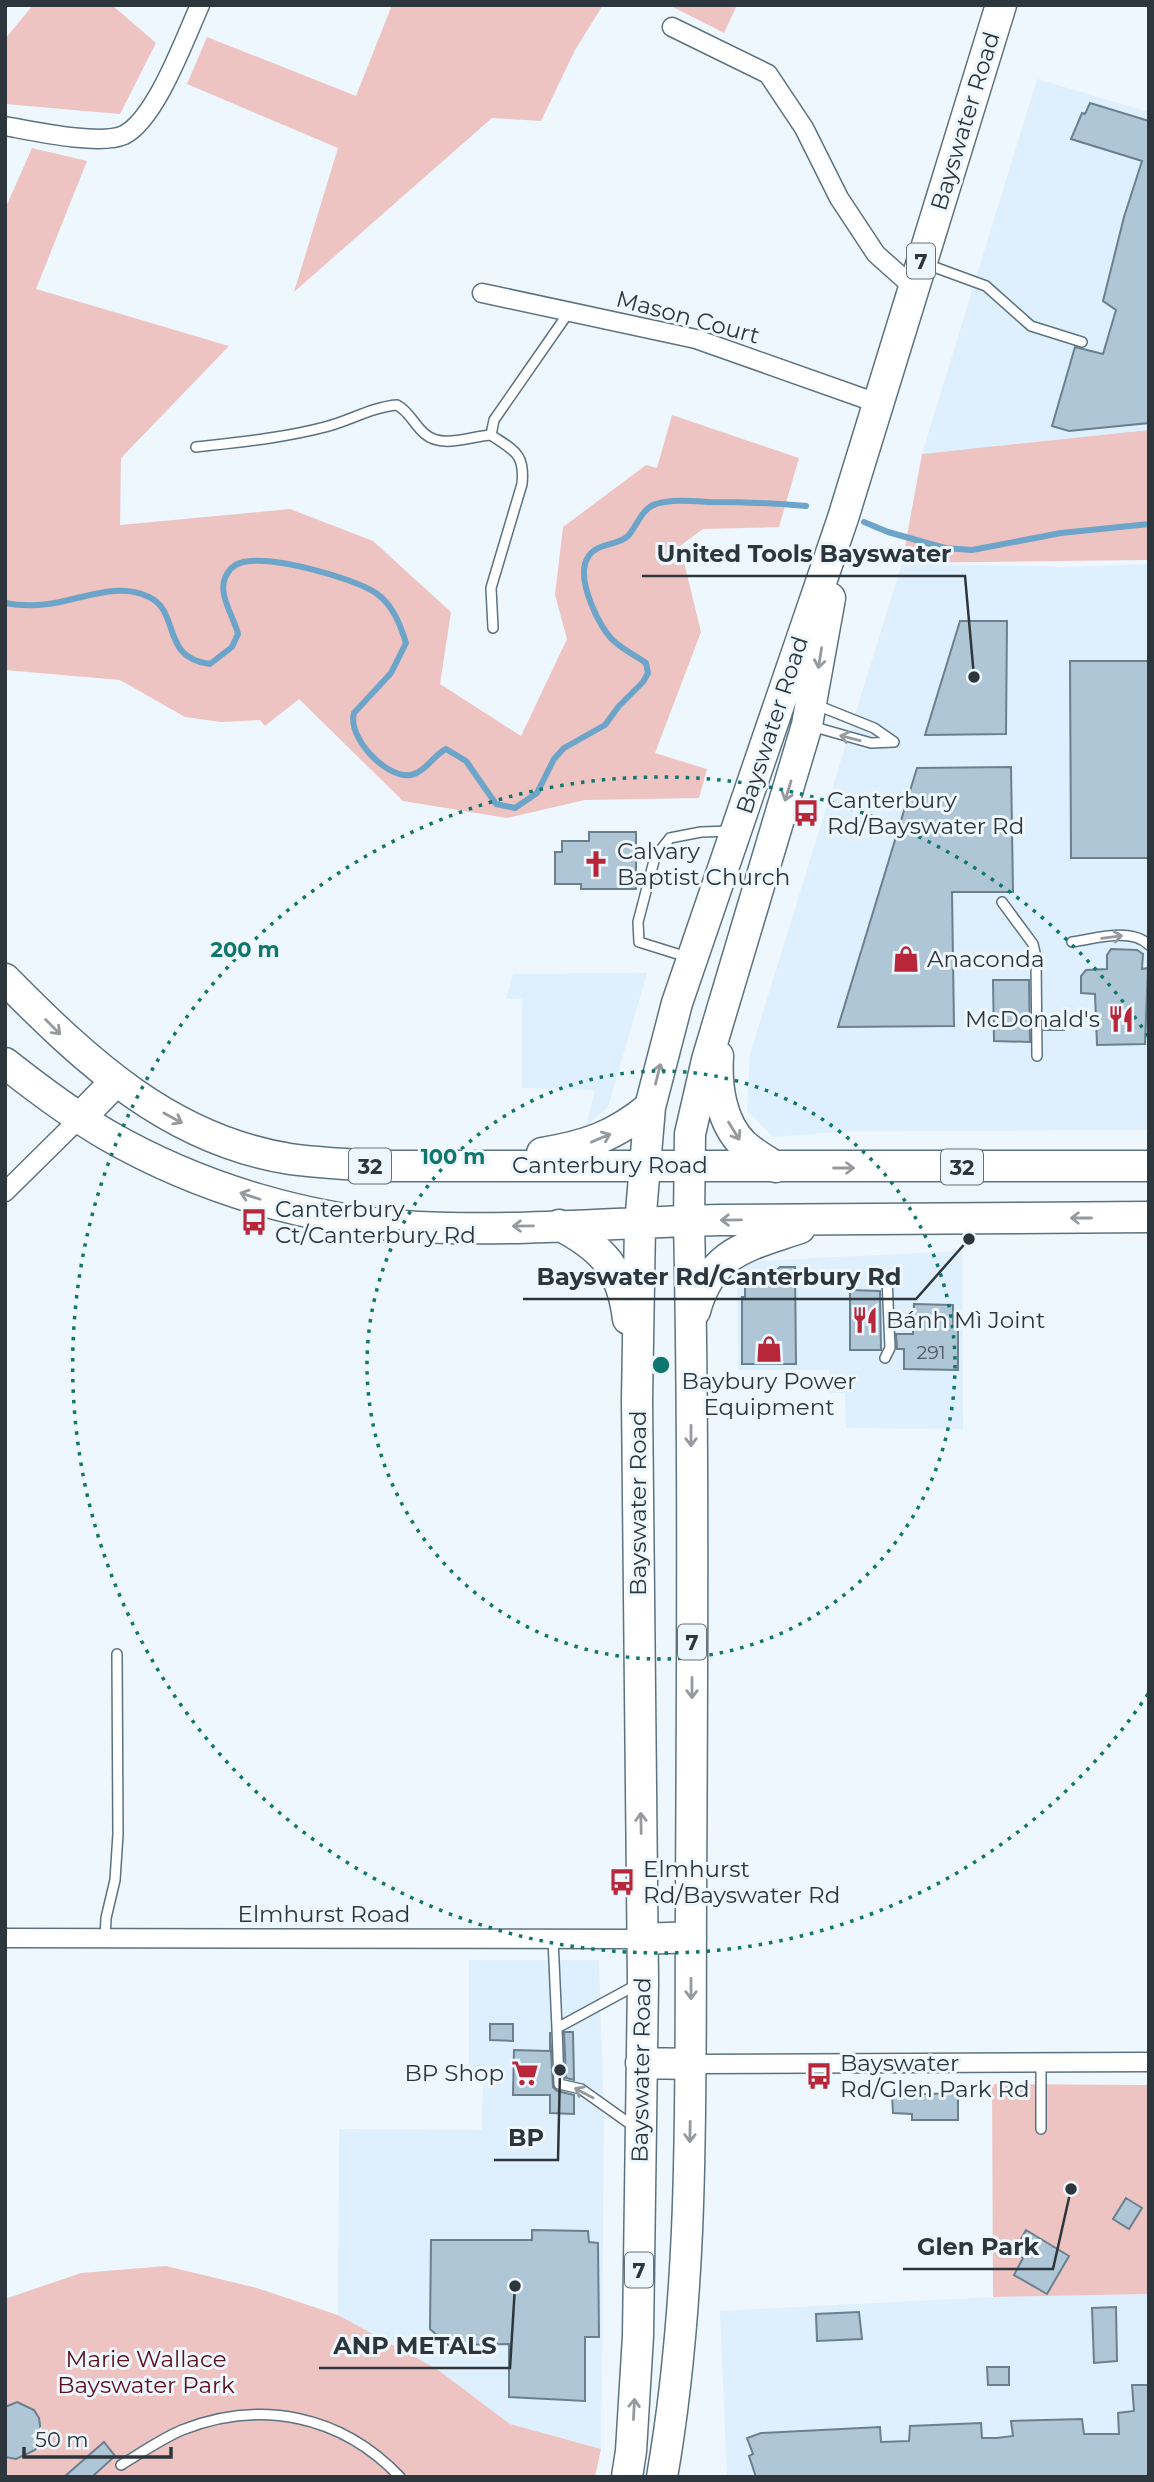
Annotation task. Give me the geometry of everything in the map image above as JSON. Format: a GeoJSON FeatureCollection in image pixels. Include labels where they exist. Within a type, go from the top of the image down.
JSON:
{"type":"FeatureCollection","features":[{"type":"Feature","properties":{"kind":"main road","name":"Bayswater Road"},"geometry":{"type":"LineString","coordinates":[[627,2477],[638,2336],[643,1982],[637,1400],[640,1224],[650,1107],[666,1041],[692,958],[843,518],[1001,5]]}},
{"type":"Feature","properties":{"kind":"main road","name":"Bayswater Road"},"geometry":{"type":"LineString","coordinates":[[662,2477],[682,2324],[689,2206],[690,1134],[719,1017],[810,714],[843,518]]}},
{"type":"Feature","properties":{"kind":"main road"},"geometry":{"type":"LineString","coordinates":[[780,699],[810,714]]}},
{"type":"Feature","properties":{"kind":"main road","name":"Canterbury Road"},"geometry":{"type":"LineString","coordinates":[[5,979],[65,1039],[115,1082],[183,1124],[220,1139],[288,1158],[376,1166],[1149,1166]]}},
{"type":"Feature","properties":{"kind":"main road"},"geometry":{"type":"LineString","coordinates":[[719,1017],[717,1063],[720,1097],[726,1116],[737,1138],[776,1167]]}},
{"type":"Feature","properties":{"kind":"main road","name":"32"},"geometry":{"type":"LineString","coordinates":[[5,1063],[80,1118],[143,1154],[181,1171],[261,1200],[366,1223],[418,1227],[559,1226],[689,1221],[1149,1217]]}},
{"type":"Feature","properties":{"kind":"main road"},"geometry":{"type":"LineString","coordinates":[[80,1118],[115,1082]]}},
{"type":"Feature","properties":{"kind":"main road"},"geometry":{"type":"LineString","coordinates":[[462,1165],[591,1143],[624,1127],[650,1107]]}},
{"type":"Feature","properties":{"kind":"main road"},"geometry":{"type":"LineString","coordinates":[[691,1327],[708,1278],[721,1261],[736,1251],[827,1220]]}},
{"type":"Feature","properties":{"kind":"main road"},"geometry":{"type":"LineString","coordinates":[[559,1226],[580,1236],[597,1249],[609,1261],[616,1274],[626,1300],[637,1400]]}},
{"type":"Feature","properties":{"kind":"main road"},"geometry":{"type":"LineString","coordinates":[[642,1938],[691,1937]]}},
{"type":"Feature","properties":{"kind":"main road"},"geometry":{"type":"LineString","coordinates":[[641,2063],[691,2064]]}},
{"type":"Feature","properties":{"kind":"street"},"geometry":{"type":"LineString","coordinates":[[5,126],[91,138],[123,135],[136,127],[158,96],[200,5]]}},
{"type":"Feature","properties":{"kind":"street"},"geometry":{"type":"LineString","coordinates":[[672,27],[768,74],[804,128],[839,198],[876,254],[917,274]]}},
{"type":"Feature","properties":{"kind":"street","name":"Mason Court"},"geometry":{"type":"LineString","coordinates":[[482,293],[696,339],[877,403]]}},
{"type":"Feature","properties":{"kind":"street"},"geometry":{"type":"LineString","coordinates":[[5,1192],[80,1118]]}},
{"type":"Feature","properties":{"kind":"street","name":"Elmhurst Road"},"geometry":{"type":"LineString","coordinates":[[5,1938],[642,1938]]}},
{"type":"Feature","properties":{"kind":"street"},"geometry":{"type":"LineString","coordinates":[[691,2064],[1149,2062]]}},
{"type":"Feature","properties":{"kind":"lane"},"geometry":{"type":"LineString","coordinates":[[917,274],[986,286],[1031,326],[1082,342]]}},
{"type":"Feature","properties":{"kind":"lane"},"geometry":{"type":"LineString","coordinates":[[491,435],[494,420],[569,312]]}},
{"type":"Feature","properties":{"kind":"lane"},"geometry":{"type":"LineString","coordinates":[[196,447],[290,435],[328,427],[397,405],[405,410],[429,438],[444,441],[491,435],[519,456],[524,467],[522,484],[491,589],[493,628]]}},
{"type":"Feature","properties":{"kind":"lane"},"geometry":{"type":"LineString","coordinates":[[810,714],[874,728],[894,743],[871,743],[810,714]]}},
{"type":"Feature","properties":{"kind":"lane"},"geometry":{"type":"LineString","coordinates":[[692,958],[639,942],[638,922],[655,857],[670,838],[701,832],[737,831]]}},
{"type":"Feature","properties":{"kind":"lane"},"geometry":{"type":"LineString","coordinates":[[1002,902],[1033,944],[1036,957],[1037,1056]]}},
{"type":"Feature","properties":{"kind":"lane"},"geometry":{"type":"LineString","coordinates":[[1072,942],[1129,936],[1144,940],[1149,945]]}},
{"type":"Feature","properties":{"kind":"lane"},"geometry":{"type":"LineString","coordinates":[[885,1358],[890,1348],[887,1279]]}},
{"type":"Feature","properties":{"kind":"lane"},"geometry":{"type":"LineString","coordinates":[[105,1938],[106,1918],[115,1880],[118,1834],[117,1654]]}},
{"type":"Feature","properties":{"kind":"lane"},"geometry":{"type":"LineString","coordinates":[[553,1938],[559,2084],[581,2089],[641,2131]]}},
{"type":"Feature","properties":{"kind":"lane"},"geometry":{"type":"LineString","coordinates":[[558,2028],[643,1982]]}},
{"type":"Feature","properties":{"kind":"lane"},"geometry":{"type":"LineString","coordinates":[[1041,2063],[1041,2129]]}},
{"type":"Feature","properties":{"kind":"lane"},"geometry":{"type":"LineString","coordinates":[[121,2465],[179,2431],[206,2422],[254,2413],[295,2417],[330,2428],[363,2445],[400,2477]]}},
{"type":"Feature","properties":{"kind":"shaded area"},"geometry":{"type":"Polygon","coordinates":[[[1037,79],[1149,112],[1149,430],[922,454],[1037,79]]]}},
{"type":"Feature","properties":{"kind":"shaded area"},"geometry":{"type":"Polygon","coordinates":[[[902,563],[1063,567],[1149,564],[1149,1130],[855,1131],[773,1137],[747,1110],[750,1054],[902,563]]]}},
{"type":"Feature","properties":{"kind":"shaded area"},"geometry":{"type":"Polygon","coordinates":[[[647,973],[608,1107],[586,1126],[595,1090],[522,1088],[522,999],[506,999],[513,974],[647,973]]]}},
{"type":"Feature","properties":{"kind":"shaded area"},"geometry":{"type":"Polygon","coordinates":[[[962,1251],[963,1429],[846,1428],[845,1393],[830,1393],[829,1370],[738,1370],[737,1262],[962,1251]]]}},
{"type":"Feature","properties":{"kind":"shaded area"},"geometry":{"type":"Polygon","coordinates":[[[469,1960],[599,1960],[604,2129],[601,2449],[510,2424],[437,2369],[338,2315],[339,2129],[482,2130],[483,2069],[469,2069],[469,1960]]]}},
{"type":"Feature","properties":{"kind":"shaded area"},"geometry":{"type":"Polygon","coordinates":[[[1149,2294],[1149,2477],[727,2477],[720,2311],[993,2297],[1149,2294]]]}},
{"type":"Feature","properties":{"kind":"green space"},"geometry":{"type":"Polygon","coordinates":[[[33,5],[112,5],[156,43],[120,114],[5,104],[5,39],[33,5]]]}},
{"type":"Feature","properties":{"kind":"green space"},"geometry":{"type":"Polygon","coordinates":[[[392,5],[603,5],[575,50],[541,121],[492,118],[294,292],[338,148],[187,84],[207,37],[356,96],[392,5]]]}},
{"type":"Feature","properties":{"kind":"green space"},"geometry":{"type":"Polygon","coordinates":[[[669,5],[737,5],[724,33],[669,5]]]}},
{"type":"Feature","properties":{"kind":"green space"},"geometry":{"type":"Polygon","coordinates":[[[32,148],[87,161],[36,289],[229,346],[121,458],[120,525],[290,509],[373,541],[451,612],[440,684],[521,736],[567,639],[555,595],[563,527],[646,465],[657,468],[672,415],[799,458],[779,527],[703,529],[680,546],[701,632],[655,753],[707,769],[699,798],[585,800],[507,818],[403,801],[299,699],[265,726],[260,720],[221,722],[185,717],[120,680],[5,670],[5,209],[32,148]]]}},
{"type":"Feature","properties":{"kind":"green space"},"geometry":{"type":"Polygon","coordinates":[[[1149,430],[1149,560],[902,563],[922,454],[1149,430]]]}},
{"type":"Feature","properties":{"kind":"green space"},"geometry":{"type":"Polygon","coordinates":[[[992,2084],[1149,2085],[1149,2294],[993,2297],[992,2084]]]}},
{"type":"Feature","properties":{"kind":"green space","name":"Marie Wallace Bayswater Park"},"geometry":{"type":"Polygon","coordinates":[[[166,2266],[257,2288],[338,2315],[437,2369],[510,2424],[601,2449],[595,2477],[5,2477],[5,2299],[81,2273],[166,2266]]]}},
{"type":"Feature","properties":{"kind":"building"},"geometry":{"type":"Polygon","coordinates":[[[1090,103],[1149,121],[1149,423],[1069,431],[1052,426],[1075,347],[1103,354],[1116,310],[1103,301],[1124,217],[1142,161],[1071,139],[1082,113],[1085,114],[1090,103]]]}},
{"type":"Feature","properties":{"kind":"building"},"geometry":{"type":"Polygon","coordinates":[[[960,621],[1007,621],[1006,734],[925,735],[960,621]]]}},
{"type":"Feature","properties":{"kind":"building"},"geometry":{"type":"Polygon","coordinates":[[[1070,661],[1149,661],[1149,858],[1071,858],[1070,661]]]}},
{"type":"Feature","properties":{"kind":"building","name":"Anaconda"},"geometry":{"type":"Polygon","coordinates":[[[1011,767],[1013,892],[952,892],[954,1026],[838,1027],[917,768],[1011,767]]]}},
{"type":"Feature","properties":{"kind":"building","name":"Calvary Baptist Church"},"geometry":{"type":"Polygon","coordinates":[[[589,832],[636,832],[636,889],[581,889],[581,884],[555,884],[555,852],[562,852],[562,841],[589,841],[589,832]]]}},
{"type":"Feature","properties":{"kind":"building","name":"McDonald's"},"geometry":{"type":"Polygon","coordinates":[[[1111,949],[1137,950],[1143,954],[1142,969],[1148,968],[1145,1044],[1097,1045],[1095,994],[1081,993],[1081,976],[1086,970],[1107,969],[1107,955],[1111,949]]]}},
{"type":"Feature","properties":{"kind":"building"},"geometry":{"type":"Polygon","coordinates":[[[993,980],[1029,980],[1030,1042],[994,1041],[993,980]]]}},
{"type":"Feature","properties":{"kind":"building"},"geometry":{"type":"Polygon","coordinates":[[[1044,1017],[1065,1019],[1064,1030],[1044,1030],[1044,1017]]]}},
{"type":"Feature","properties":{"kind":"building"},"geometry":{"type":"Polygon","coordinates":[[[780,1267],[795,1267],[796,1364],[742,1364],[742,1297],[745,1297],[745,1280],[750,1275],[771,1275],[780,1267]]]}},
{"type":"Feature","properties":{"kind":"building","name":"Bánh Mì Joint"},"geometry":{"type":"Polygon","coordinates":[[[850,1290],[880,1291],[881,1350],[850,1350],[850,1290]]]}},
{"type":"Feature","properties":{"kind":"building"},"geometry":{"type":"Polygon","coordinates":[[[914,1304],[953,1305],[953,1324],[958,1324],[958,1370],[904,1369],[904,1349],[897,1349],[896,1334],[913,1334],[914,1304]]]}},
{"type":"Feature","properties":{"kind":"building"},"geometry":{"type":"Polygon","coordinates":[[[490,2024],[513,2024],[513,2041],[490,2040],[490,2024]]]}},
{"type":"Feature","properties":{"kind":"building"},"geometry":{"type":"Polygon","coordinates":[[[550,2032],[553,2087],[557,2091],[574,2095],[574,2114],[550,2113],[550,2095],[513,2095],[514,2050],[550,2051],[550,2032]]]}},
{"type":"Feature","properties":{"kind":"building"},"geometry":{"type":"Polygon","coordinates":[[[564,2032],[573,2032],[574,2080],[566,2078],[564,2032]]]}},
{"type":"Feature","properties":{"kind":"building"},"geometry":{"type":"Polygon","coordinates":[[[958,2093],[958,2120],[912,2120],[912,2114],[893,2113],[892,2095],[958,2093]]]}},
{"type":"Feature","properties":{"kind":"building"},"geometry":{"type":"Polygon","coordinates":[[[1126,2198],[1142,2208],[1129,2229],[1113,2219],[1126,2198]]]}},
{"type":"Feature","properties":{"kind":"building"},"geometry":{"type":"Polygon","coordinates":[[[532,2230],[588,2231],[589,2242],[598,2243],[599,2337],[585,2337],[585,2401],[509,2397],[509,2344],[448,2345],[430,2329],[431,2240],[532,2240],[532,2230]]]}},
{"type":"Feature","properties":{"kind":"building"},"geometry":{"type":"Polygon","coordinates":[[[1026,2230],[1069,2256],[1047,2294],[1014,2275],[1023,2258],[1016,2248],[1026,2230]]]}},
{"type":"Feature","properties":{"kind":"building"},"geometry":{"type":"Polygon","coordinates":[[[1116,2307],[1117,2361],[1094,2363],[1092,2308],[1116,2307]]]}},
{"type":"Feature","properties":{"kind":"building"},"geometry":{"type":"Polygon","coordinates":[[[859,2312],[862,2339],[817,2341],[816,2314],[859,2312]]]}},
{"type":"Feature","properties":{"kind":"building"},"geometry":{"type":"Polygon","coordinates":[[[987,2367],[1009,2367],[1009,2385],[988,2385],[987,2367]]]}},
{"type":"Feature","properties":{"kind":"building"},"geometry":{"type":"Polygon","coordinates":[[[1132,2385],[1149,2385],[1149,2477],[756,2477],[749,2456],[753,2454],[747,2438],[761,2433],[880,2427],[881,2442],[909,2441],[910,2426],[981,2423],[982,2438],[997,2438],[1013,2436],[1011,2421],[1082,2419],[1084,2434],[1119,2434],[1118,2413],[1134,2411],[1132,2385]]]}},
{"type":"Feature","properties":{"kind":"building"},"geometry":{"type":"Polygon","coordinates":[[[17,2402],[34,2410],[39,2418],[41,2432],[35,2450],[16,2459],[5,2457],[5,2407],[17,2402]]]}},
{"type":"Feature","properties":{"kind":"building"},"geometry":{"type":"Polygon","coordinates":[[[104,2442],[115,2456],[92,2477],[64,2477],[104,2442]]]}},
{"type":"Feature","properties":{"kind":"waterway"},"geometry":{"type":"LineString","coordinates":[[5,603],[37,605],[112,591],[137,593],[159,604],[177,644],[184,653],[194,660],[210,664],[232,647],[238,634],[227,606],[223,585],[235,565],[253,561],[289,564],[348,580],[376,593],[387,603],[406,643],[391,673],[354,713],[353,723],[362,744],[380,763],[391,770],[411,775],[446,749],[466,761],[496,804],[515,808],[537,793],[554,759],[564,748],[605,725],[648,673],[646,663],[615,642],[596,615],[584,579],[584,568],[591,554],[600,547],[628,536],[647,509],[662,502],[806,506]]}},
{"type":"Feature","properties":{"kind":"waterway"},"geometry":{"type":"LineString","coordinates":[[864,522],[888,532],[945,548],[972,550],[1061,533],[1149,524]]}},
{"type":"Feature","properties":{"kind":"place","name":"United Tools Bayswater"},"geometry":{"type":"Point","coordinates":[974,677]}},
{"type":"Feature","properties":{"kind":"place","name":"Canterbury Rd/Bayswater Rd"},"geometry":{"type":"Point","coordinates":[806,813]}},
{"type":"Feature","properties":{"kind":"place","name":"Calvary Baptist Church"},"geometry":{"type":"Point","coordinates":[596,864]}},
{"type":"Feature","properties":{"kind":"place","name":"Anaconda"},"geometry":{"type":"Point","coordinates":[906,959]}},
{"type":"Feature","properties":{"kind":"place","name":"McDonald's"},"geometry":{"type":"Point","coordinates":[1121,1019]}},
{"type":"Feature","properties":{"kind":"place","name":"Canterbury Ct/Canterbury Rd"},"geometry":{"type":"Point","coordinates":[254,1222]}},
{"type":"Feature","properties":{"kind":"place","name":"Bayswater Rd/Canterbury Rd"},"geometry":{"type":"Point","coordinates":[969,1239]}},
{"type":"Feature","properties":{"kind":"place","name":"Bánh Mì Joint"},"geometry":{"type":"Point","coordinates":[865,1320]}},
{"type":"Feature","properties":{"kind":"place","name":"Baybury Power Equipment"},"geometry":{"type":"Point","coordinates":[769,1349]}},
{"type":"Feature","properties":{"kind":"place","name":"Elmhurst Rd/Bayswater Rd"},"geometry":{"type":"Point","coordinates":[622,1882]}},
{"type":"Feature","properties":{"kind":"place","name":"BP"},"geometry":{"type":"Point","coordinates":[560,2070]}},
{"type":"Feature","properties":{"kind":"place","name":"BP Shop"},"geometry":{"type":"Point","coordinates":[525,2073]}},
{"type":"Feature","properties":{"kind":"place","name":"Bayswater Rd/Glen Park Rd"},"geometry":{"type":"Point","coordinates":[819,2076]}},
{"type":"Feature","properties":{"kind":"place","name":"Glen Park"},"geometry":{"type":"Point","coordinates":[1071,2189]}},
{"type":"Feature","properties":{"kind":"place","name":"ANP METALS"},"geometry":{"type":"Point","coordinates":[515,2286]}}]}
